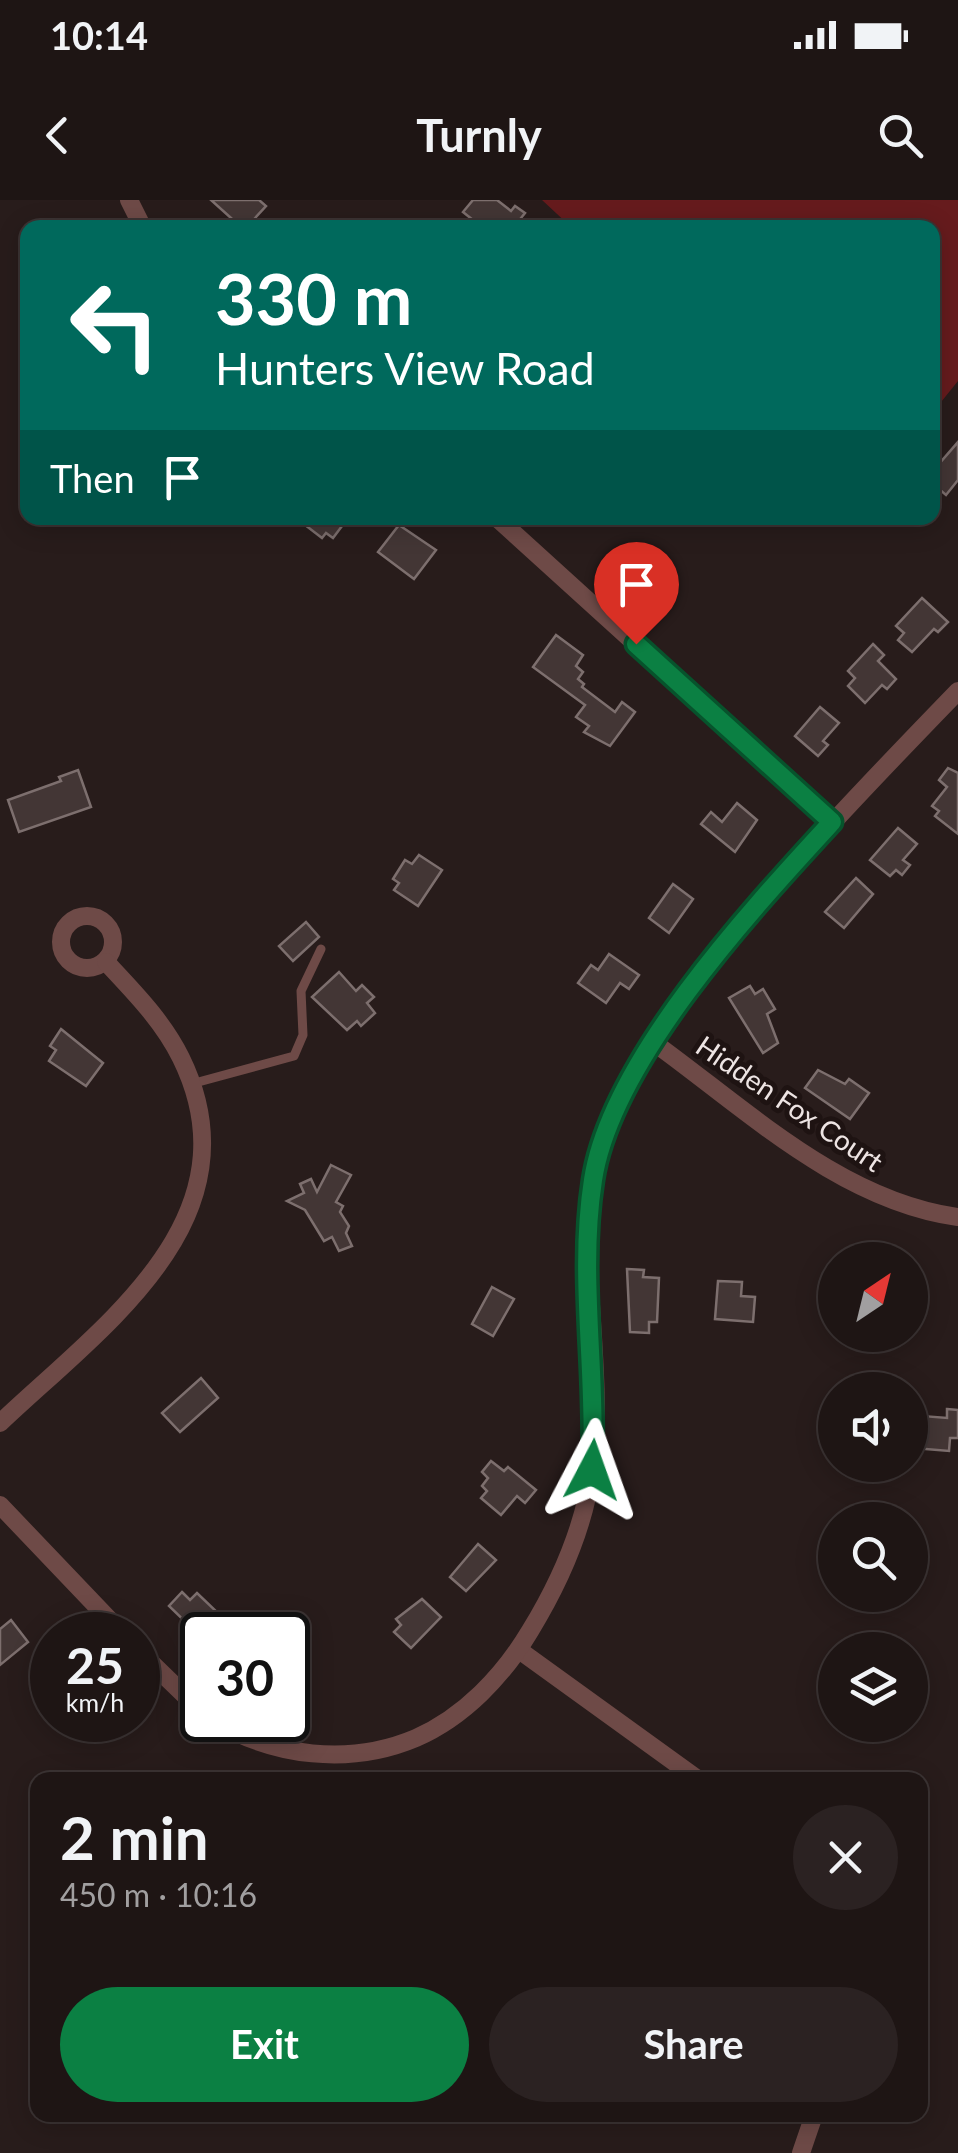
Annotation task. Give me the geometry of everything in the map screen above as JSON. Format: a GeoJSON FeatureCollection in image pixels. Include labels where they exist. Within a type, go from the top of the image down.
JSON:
{"type":"FeatureCollection","features":[{"type":"Feature","properties":{"kind":"street"},"geometry":{"type":"LineString","coordinates":[[505,525],[832,822]]}},
{"type":"Feature","properties":{"kind":"street"},"geometry":{"type":"LineString","coordinates":[[261,1742],[308,1753],[352,1756],[400,1745],[434,1730],[461,1711],[488,1688],[519,1650],[565,1567],[585,1503],[595,1418],[587,1300],[593,1180],[604,1132],[620,1094],[653,1042],[732,937],[832,822],[958,690]]}},
{"type":"Feature","properties":{"kind":"street"},"geometry":{"type":"LineString","coordinates":[[0,1423],[154,1276],[187,1220],[200,1154],[200,1119],[191,1084],[164,1031],[106,962]]}},
{"type":"Feature","properties":{"kind":"street","name":"Hidden Fox Court"},"geometry":{"type":"LineString","coordinates":[[653,1042],[859,1186],[916,1211],[958,1217]]}},
{"type":"Feature","properties":{"kind":"street"},"geometry":{"type":"LineString","coordinates":[[0,1505],[102,1612]]}},
{"type":"Feature","properties":{"kind":"street"},"geometry":{"type":"LineString","coordinates":[[519,1650],[687,1772]]}},
{"type":"Feature","properties":{"kind":"street"},"geometry":{"type":"LineString","coordinates":[[160,1671],[180,1691]]}},
{"type":"Feature","properties":{"kind":"street"},"geometry":{"type":"LineString","coordinates":[[800,2153],[811,2122]]}},
{"type":"Feature","properties":{"kind":"lane"},"geometry":{"type":"LineString","coordinates":[[191,1084],[294,1056],[303,1035],[300,991],[320,949]]}},
{"type":"Feature","properties":{"kind":"shaded area"},"geometry":{"type":"Polygon","coordinates":[[[542,200],[958,200],[958,381],[940,403],[940,220],[563,220],[542,200]]]}},
{"type":"Feature","properties":{"kind":"building"},"geometry":{"type":"Polygon","coordinates":[[[211,200],[259,200],[266,206],[253,220],[231,218],[211,200]]]}},
{"type":"Feature","properties":{"kind":"building"},"geometry":{"type":"Polygon","coordinates":[[[473,200],[497,200],[511,211],[515,206],[525,213],[519,220],[473,220],[463,212],[473,200]]]}},
{"type":"Feature","properties":{"kind":"building"},"geometry":{"type":"Polygon","coordinates":[[[958,442],[958,480],[946,495],[940,490],[940,463],[958,442]]]}},
{"type":"Feature","properties":{"kind":"building"},"geometry":{"type":"Polygon","coordinates":[[[305,525],[343,525],[333,538],[326,533],[322,538],[305,525]]]}},
{"type":"Feature","properties":{"kind":"building"},"geometry":{"type":"Polygon","coordinates":[[[399,525],[436,550],[414,579],[378,552],[399,525]]]}},
{"type":"Feature","properties":{"kind":"building"},"geometry":{"type":"Polygon","coordinates":[[[922,598],[948,622],[938,632],[934,629],[912,652],[898,640],[904,633],[896,626],[922,598]]]}},
{"type":"Feature","properties":{"kind":"building"},"geometry":{"type":"Polygon","coordinates":[[[556,635],[583,655],[576,666],[583,672],[578,679],[584,684],[582,687],[615,712],[622,702],[635,712],[610,746],[584,732],[589,726],[576,717],[585,705],[533,667],[556,635]]]}},
{"type":"Feature","properties":{"kind":"building"},"geometry":{"type":"Polygon","coordinates":[[[873,644],[884,655],[878,661],[896,679],[887,689],[882,685],[865,703],[848,686],[855,678],[848,671],[873,644]]]}},
{"type":"Feature","properties":{"kind":"building"},"geometry":{"type":"Polygon","coordinates":[[[820,707],[839,723],[823,741],[828,745],[818,756],[795,736],[820,707]]]}},
{"type":"Feature","properties":{"kind":"building"},"geometry":{"type":"Polygon","coordinates":[[[948,768],[958,773],[958,834],[935,816],[939,811],[932,806],[947,787],[939,780],[948,768]]]}},
{"type":"Feature","properties":{"kind":"building"},"geometry":{"type":"Polygon","coordinates":[[[78,770],[91,807],[19,832],[8,800],[61,781],[59,777],[78,770]]]}},
{"type":"Feature","properties":{"kind":"building"},"geometry":{"type":"Polygon","coordinates":[[[737,803],[757,820],[735,852],[701,824],[711,812],[722,822],[737,803]]]}},
{"type":"Feature","properties":{"kind":"building"},"geometry":{"type":"Polygon","coordinates":[[[898,828],[917,844],[903,860],[910,865],[902,875],[896,870],[890,876],[870,860],[898,828]]]}},
{"type":"Feature","properties":{"kind":"building"},"geometry":{"type":"Polygon","coordinates":[[[419,855],[442,870],[418,906],[394,890],[399,883],[393,879],[405,860],[412,864],[419,855]]]}},
{"type":"Feature","properties":{"kind":"building"},"geometry":{"type":"Polygon","coordinates":[[[856,878],[873,894],[844,928],[825,912],[856,878]]]}},
{"type":"Feature","properties":{"kind":"building"},"geometry":{"type":"Polygon","coordinates":[[[673,884],[693,899],[669,933],[649,918],[673,884]]]}},
{"type":"Feature","properties":{"kind":"building"},"geometry":{"type":"Polygon","coordinates":[[[306,922],[319,937],[293,961],[279,946],[306,922]]]}},
{"type":"Feature","properties":{"kind":"building"},"geometry":{"type":"Polygon","coordinates":[[[609,954],[639,975],[629,989],[620,983],[606,1003],[578,983],[591,965],[598,970],[609,954]]]}},
{"type":"Feature","properties":{"kind":"building"},"geometry":{"type":"Polygon","coordinates":[[[339,972],[356,991],[362,985],[374,997],[367,1003],[375,1013],[361,1026],[357,1021],[347,1030],[312,997],[339,972]]]}},
{"type":"Feature","properties":{"kind":"building"},"geometry":{"type":"Polygon","coordinates":[[[750,986],[755,994],[763,989],[775,1009],[767,1014],[778,1043],[763,1053],[729,998],[750,986]]]}},
{"type":"Feature","properties":{"kind":"building"},"geometry":{"type":"Polygon","coordinates":[[[61,1029],[103,1063],[86,1086],[49,1061],[56,1050],[50,1046],[61,1029]]]}},
{"type":"Feature","properties":{"kind":"building"},"geometry":{"type":"Polygon","coordinates":[[[818,1070],[845,1084],[849,1079],[869,1093],[850,1119],[805,1088],[818,1070]]]}},
{"type":"Feature","properties":{"kind":"building"},"geometry":{"type":"Polygon","coordinates":[[[331,1165],[351,1175],[336,1202],[343,1206],[340,1212],[349,1226],[346,1233],[352,1246],[339,1251],[332,1237],[324,1241],[305,1210],[287,1201],[304,1193],[300,1184],[311,1179],[317,1192],[331,1165]]]}},
{"type":"Feature","properties":{"kind":"building"},"geometry":{"type":"Polygon","coordinates":[[[627,1269],[644,1270],[643,1277],[659,1278],[657,1322],[649,1322],[649,1333],[630,1332],[627,1269]]]}},
{"type":"Feature","properties":{"kind":"building"},"geometry":{"type":"Polygon","coordinates":[[[718,1281],[742,1282],[741,1296],[755,1297],[753,1322],[715,1319],[718,1281]]]}},
{"type":"Feature","properties":{"kind":"building"},"geometry":{"type":"Polygon","coordinates":[[[492,1287],[514,1299],[493,1336],[472,1324],[492,1287]]]}},
{"type":"Feature","properties":{"kind":"building"},"geometry":{"type":"Polygon","coordinates":[[[201,1378],[218,1398],[180,1432],[162,1413],[201,1378]]]}},
{"type":"Feature","properties":{"kind":"building"},"geometry":{"type":"Polygon","coordinates":[[[947,1409],[958,1410],[958,1438],[950,1438],[949,1451],[928,1449],[928,1416],[947,1418],[947,1409]]]}},
{"type":"Feature","properties":{"kind":"building"},"geometry":{"type":"Polygon","coordinates":[[[491,1461],[504,1471],[508,1467],[536,1490],[525,1503],[517,1496],[501,1515],[481,1498],[487,1491],[482,1486],[488,1478],[482,1472],[491,1461]]]}},
{"type":"Feature","properties":{"kind":"building"},"geometry":{"type":"Polygon","coordinates":[[[478,1544],[496,1560],[466,1591],[450,1577],[478,1544]]]}},
{"type":"Feature","properties":{"kind":"building"},"geometry":{"type":"Polygon","coordinates":[[[182,1592],[190,1600],[197,1593],[217,1612],[180,1612],[180,1617],[169,1606],[182,1592]]]}},
{"type":"Feature","properties":{"kind":"building"},"geometry":{"type":"Polygon","coordinates":[[[422,1599],[441,1617],[411,1648],[394,1632],[401,1625],[396,1619],[422,1599]]]}},
{"type":"Feature","properties":{"kind":"building"},"geometry":{"type":"Polygon","coordinates":[[[11,1620],[28,1642],[0,1665],[0,1629],[11,1620]]]}},
{"type":"Feature","properties":{"kind":"route"},"geometry":{"type":"LineString","coordinates":[[592,1470],[595,1418],[587,1300],[588,1241],[593,1180],[604,1132],[620,1094],[653,1042],[732,937],[832,822],[636,644]]}}]}
